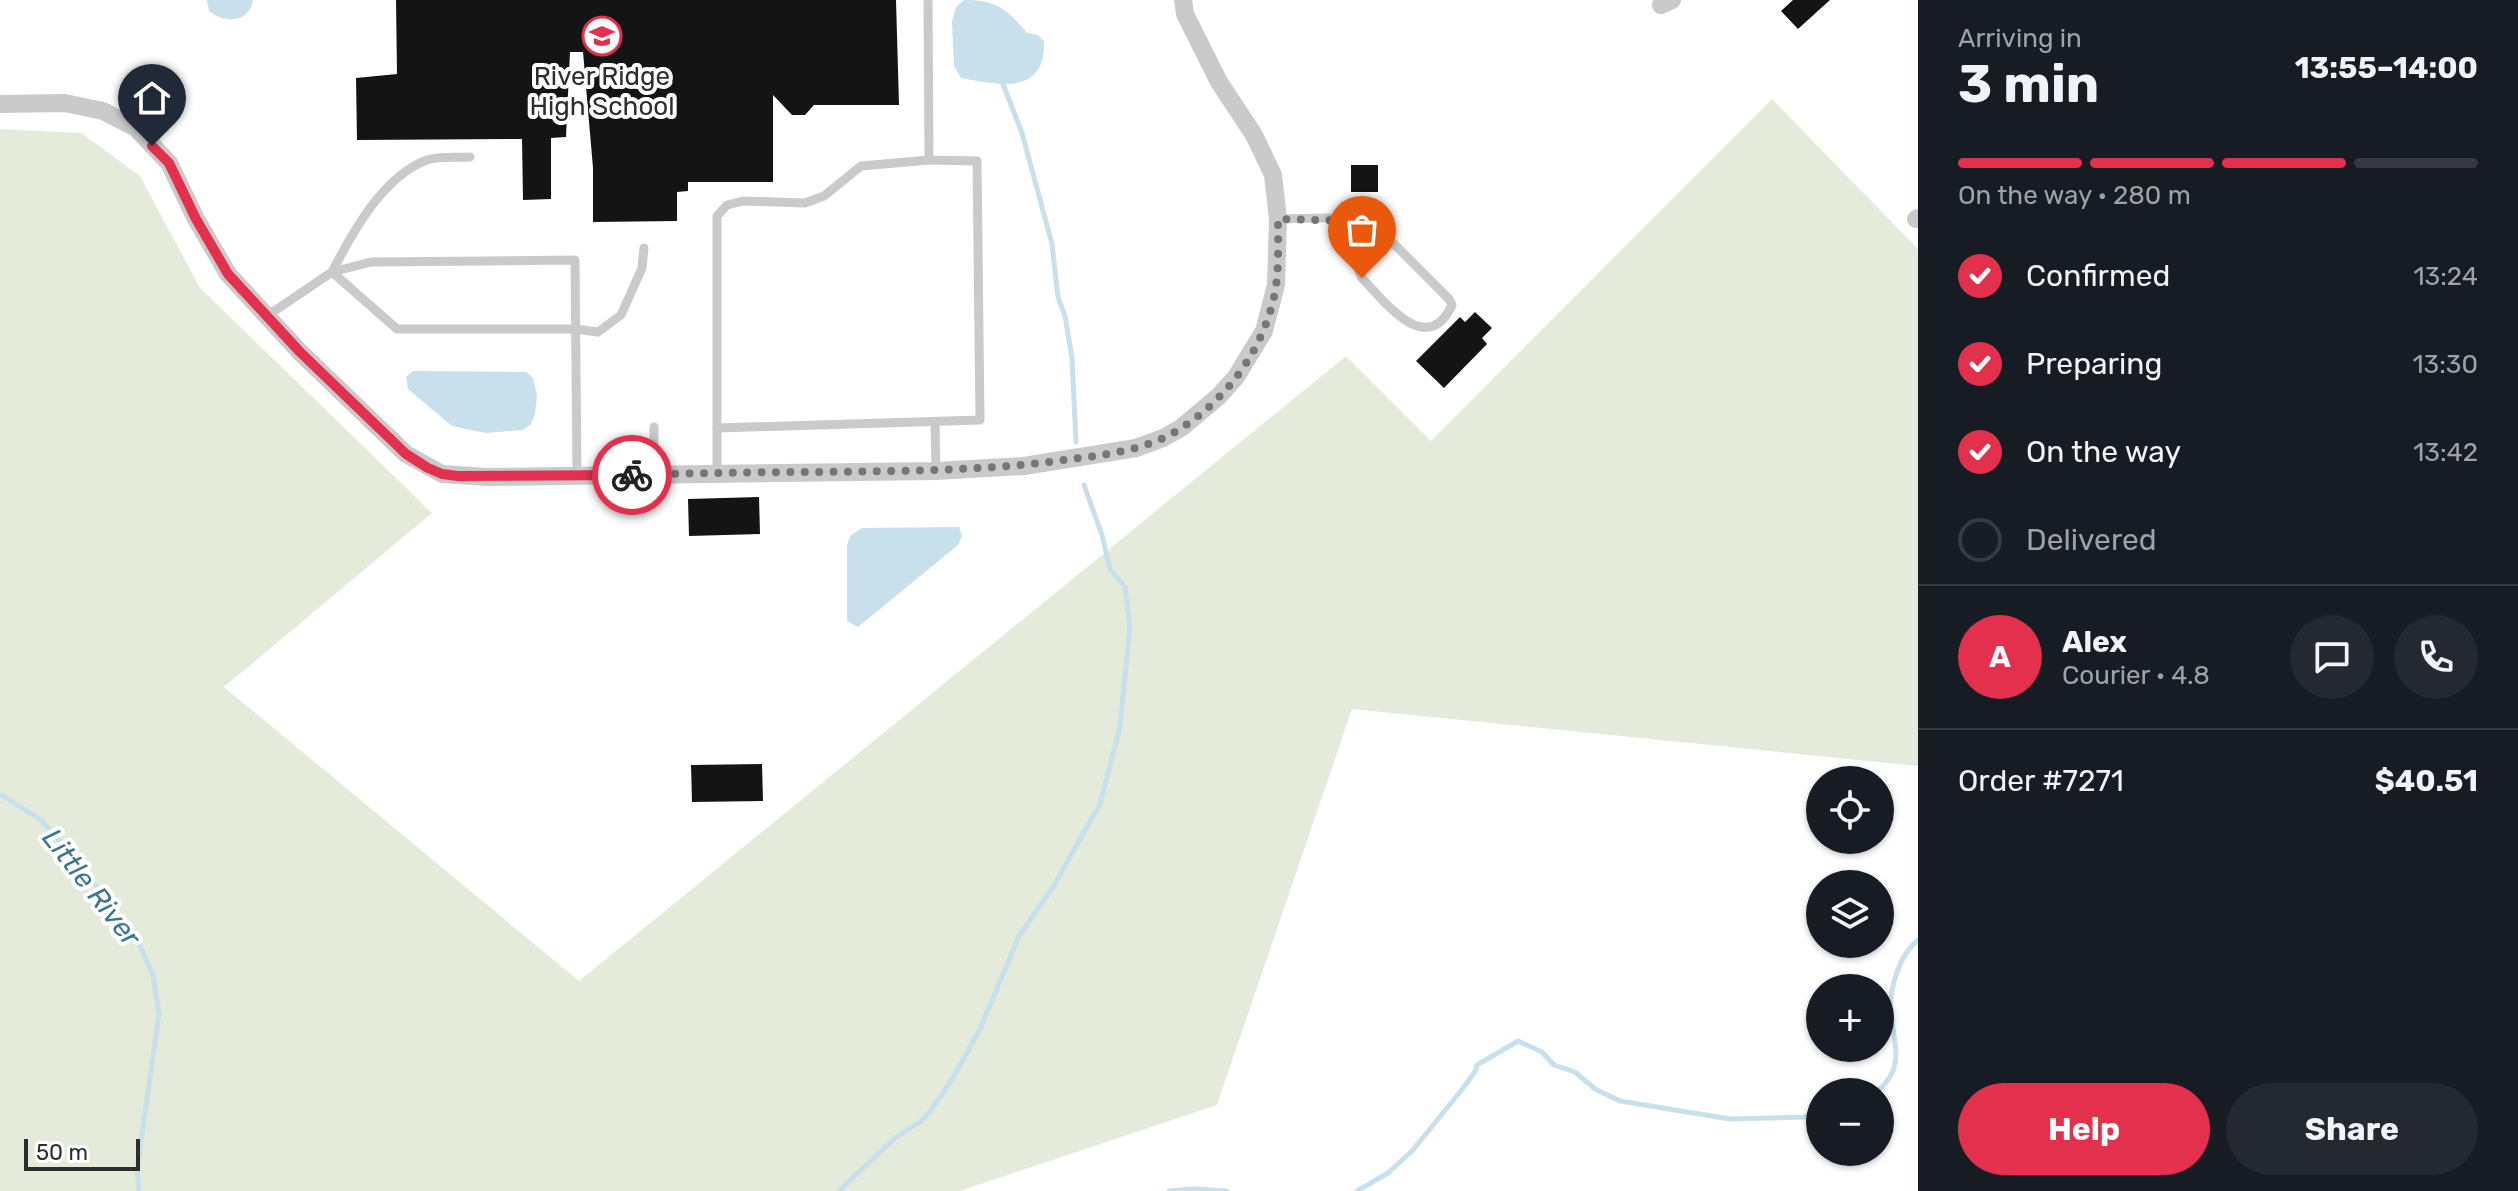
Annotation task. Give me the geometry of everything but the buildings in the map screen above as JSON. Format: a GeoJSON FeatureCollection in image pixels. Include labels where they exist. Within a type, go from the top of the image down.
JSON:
{"type":"FeatureCollection","features":[{"type":"Feature","properties":{"kind":"street"},"geometry":{"type":"LineString","coordinates":[[0,104],[65,103],[103,111],[136,128],[169,163],[196,219],[228,274],[300,352],[395,446],[442,474],[577,476],[936,471],[1024,466],[1136,448],[1181,428],[1236,377],[1264,331],[1276,285],[1278,219],[1273,175],[1254,135],[1219,82],[1185,14],[1183,0]]}},
{"type":"Feature","properties":{"kind":"lane"},"geometry":{"type":"LineString","coordinates":[[928,0],[929,160]]}},
{"type":"Feature","properties":{"kind":"lane"},"geometry":{"type":"LineString","coordinates":[[332,272],[352,233],[376,201],[408,169],[430,159],[470,157]]}},
{"type":"Feature","properties":{"kind":"lane"},"geometry":{"type":"LineString","coordinates":[[717,428],[980,420],[977,161],[929,160],[861,166],[824,196],[805,203],[743,201],[727,205],[717,216],[717,428],[717,473]]}},
{"type":"Feature","properties":{"kind":"lane"},"geometry":{"type":"LineString","coordinates":[[1278,219],[1355,221],[1376,226],[1449,299],[1452,305],[1440,320],[1426,327],[1401,319],[1362,278],[1355,221]]}},
{"type":"Feature","properties":{"kind":"lane"},"geometry":{"type":"LineString","coordinates":[[332,272],[397,329],[575,329],[598,332],[621,315],[642,268],[644,248]]}},
{"type":"Feature","properties":{"kind":"lane"},"geometry":{"type":"LineString","coordinates":[[267,316],[332,272],[371,262],[575,260],[577,476]]}},
{"type":"Feature","properties":{"kind":"lane"},"geometry":{"type":"LineString","coordinates":[[935,423],[936,471]]}},
{"type":"Feature","properties":{"kind":"lane"},"geometry":{"type":"LineString","coordinates":[[654,427],[654,474]]}},
{"type":"Feature","properties":{"kind":"green space"},"geometry":{"type":"Polygon","coordinates":[[[1772,99],[1918,249],[1918,766],[1352,709],[1217,1105],[960,1191],[0,1191],[0,129],[81,133],[140,176],[200,288],[432,513],[224,687],[579,981],[1346,356],[1431,441],[1772,99]]]}},
{"type":"Feature","properties":{"kind":"water"},"geometry":{"type":"Polygon","coordinates":[[[207,0],[253,0],[251,8],[242,17],[229,19],[209,11],[207,0]]]}},
{"type":"Feature","properties":{"kind":"water"},"geometry":{"type":"Polygon","coordinates":[[[964,0],[993,4],[1027,33],[1038,35],[1044,41],[1043,59],[1029,79],[1004,84],[961,78],[954,66],[952,22],[956,7],[964,0]]]}},
{"type":"Feature","properties":{"kind":"water"},"geometry":{"type":"Polygon","coordinates":[[[413,371],[526,372],[533,378],[537,396],[531,424],[523,430],[486,433],[452,426],[408,389],[406,377],[413,371]]]}},
{"type":"Feature","properties":{"kind":"water"},"geometry":{"type":"Polygon","coordinates":[[[959,527],[962,536],[958,545],[858,627],[847,621],[847,545],[851,535],[862,528],[959,527]]]}},
{"type":"Feature","properties":{"kind":"waterway"},"geometry":{"type":"LineString","coordinates":[[1003,84],[1022,133],[1052,244],[1058,297],[1065,316],[1072,358],[1076,442]]}},
{"type":"Feature","properties":{"kind":"waterway"},"geometry":{"type":"LineString","coordinates":[[839,1191],[895,1138],[921,1121],[953,1078],[981,1027],[1019,936],[1053,887],[1100,804],[1120,727],[1130,625],[1125,587],[1110,569],[1102,535],[1084,485]]}},
{"type":"Feature","properties":{"kind":"waterway","name":"Little River"},"geometry":{"type":"LineString","coordinates":[[0,794],[41,820],[76,860],[136,937],[153,975],[159,1014],[137,1169],[139,1191]]}},
{"type":"Feature","properties":{"kind":"waterway"},"geometry":{"type":"LineString","coordinates":[[1889,1078],[1896,1056],[1891,1016],[1893,985],[1900,964],[1918,940]]}},
{"type":"Feature","properties":{"kind":"waterway"},"geometry":{"type":"LineString","coordinates":[[1357,1191],[1388,1173],[1412,1151],[1464,1087],[1477,1065],[1518,1041],[1542,1052],[1554,1065],[1575,1072],[1595,1089],[1620,1101],[1730,1119],[1806,1117]]}},
{"type":"Feature","properties":{"kind":"waterway"},"geometry":{"type":"LineString","coordinates":[[1169,1191],[1227,1191]]}},
{"type":"Feature","properties":{"kind":"way so far"},"geometry":{"type":"LineString","coordinates":[[632,475],[936,471],[1024,466],[1136,448],[1181,428],[1219,396],[1248,361],[1264,331],[1276,285],[1278,219],[1355,221],[1362,278]]}},
{"type":"Feature","properties":{"kind":"place","name":"River Ridge High School"},"geometry":{"type":"Point","coordinates":[602,36]}},
{"type":"Feature","properties":{"kind":"route"},"geometry":{"type":"LineString","coordinates":[[152,146],[169,163],[196,219],[228,274],[300,352],[406,454],[442,474],[458,476],[632,475]]}}]}
